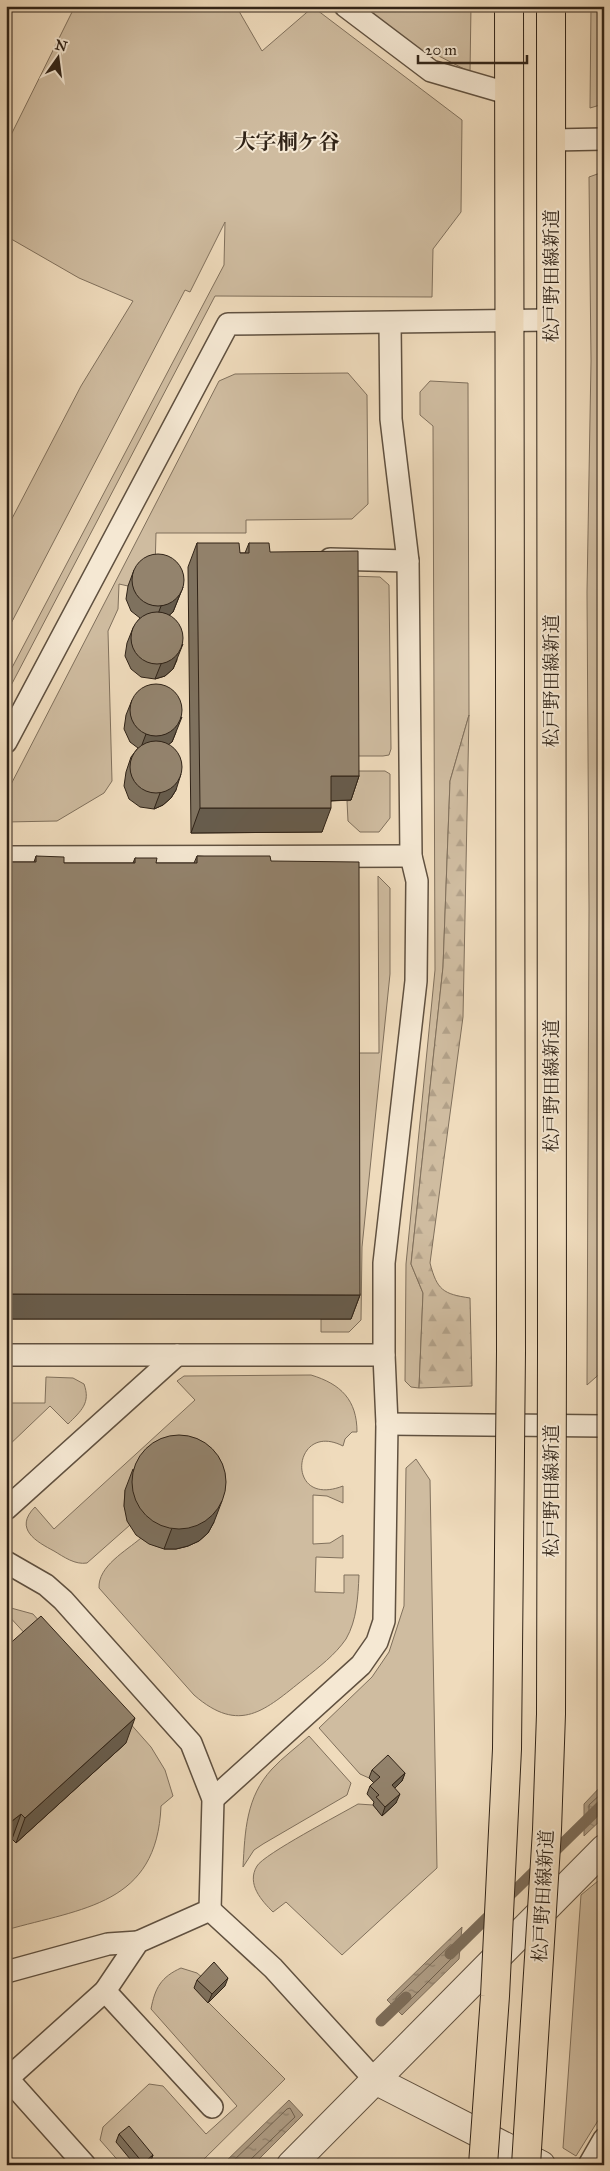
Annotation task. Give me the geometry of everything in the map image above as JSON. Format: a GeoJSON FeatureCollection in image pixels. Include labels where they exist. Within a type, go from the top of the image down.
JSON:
{"type":"FeatureCollection","features":[{"type":"Feature","properties":{"kind":"main road"},"geometry":{"type":"LineString","coordinates":[[483,2165],[495,1996],[507,1749],[511,1351],[509,6]]}},
{"type":"Feature","properties":{"kind":"main road","name":"松戸野田線新道"},"geometry":{"type":"LineString","coordinates":[[526,2165],[548,1821],[551,1714],[551,6]]}},
{"type":"Feature","properties":{"kind":"street"},"geometry":{"type":"LineString","coordinates":[[290,2165],[604,1849]]}},
{"type":"Feature","properties":{"kind":"street"},"geometry":{"type":"LineString","coordinates":[[375,2080],[541,2165]]}},
{"type":"Feature","properties":{"kind":"lane"},"geometry":{"type":"LineString","coordinates":[[345,6],[430,71],[510,94]]}},
{"type":"Feature","properties":{"kind":"lane"},"geometry":{"type":"LineString","coordinates":[[552,140],[604,139]]}},
{"type":"Feature","properties":{"kind":"lane"},"geometry":{"type":"LineString","coordinates":[[6,742],[228,324],[551,320]]}},
{"type":"Feature","properties":{"kind":"lane"},"geometry":{"type":"LineString","coordinates":[[213,1799],[361,1665],[377,1642],[384,1621],[386,1597],[387,1424],[384,1355],[384,1263],[416,981],[417,881],[411,856],[408,561],[391,418],[390,323]]}},
{"type":"Feature","properties":{"kind":"lane"},"geometry":{"type":"LineString","coordinates":[[311,559],[408,561]]}},
{"type":"Feature","properties":{"kind":"lane"},"geometry":{"type":"LineString","coordinates":[[6,857],[411,856]]}},
{"type":"Feature","properties":{"kind":"lane"},"geometry":{"type":"LineString","coordinates":[[6,1355],[384,1355]]}},
{"type":"Feature","properties":{"kind":"lane"},"geometry":{"type":"LineString","coordinates":[[6,1509],[177,1355]]}},
{"type":"Feature","properties":{"kind":"lane"},"geometry":{"type":"LineString","coordinates":[[387,1424],[604,1426]]}},
{"type":"Feature","properties":{"kind":"lane"},"geometry":{"type":"LineString","coordinates":[[6,1561],[46,1585],[63,1600],[191,1743],[213,1799],[210,1910],[273,1968],[375,2080]]}},
{"type":"Feature","properties":{"kind":"lane"},"geometry":{"type":"LineString","coordinates":[[6,1972],[108,1944],[138,1942],[210,1910]]}},
{"type":"Feature","properties":{"kind":"lane"},"geometry":{"type":"LineString","coordinates":[[85,2165],[7,2080],[106,1991],[138,1942]]}},
{"type":"Feature","properties":{"kind":"lane"},"geometry":{"type":"LineString","coordinates":[[106,1991],[212,2107]]}},
{"type":"Feature","properties":{"kind":"lane"},"geometry":{"type":"LineString","coordinates":[[588,2165],[604,2139]]}},
{"type":"Feature","properties":{"kind":"green space"},"geometry":{"type":"Polygon","coordinates":[[[75,6],[236,6],[262,51],[313,7],[462,120],[461,212],[433,249],[432,297],[215,296],[6,695],[6,679],[224,265],[225,222],[190,292],[185,290],[6,633],[6,530],[81,386],[133,301],[79,278],[6,236],[6,145],[75,6]]]}},
{"type":"Feature","properties":{"kind":"green space"},"geometry":{"type":"Polygon","coordinates":[[[359,6],[471,6],[470,72],[433,53],[432,58],[359,6]]]}},
{"type":"Feature","properties":{"kind":"green space"},"geometry":{"type":"Polygon","coordinates":[[[591,6],[604,6],[604,58],[600,105],[590,108],[591,6]]]}},
{"type":"Feature","properties":{"kind":"green space"},"geometry":{"type":"Polygon","coordinates":[[[603,172],[604,611],[600,659],[604,717],[604,1370],[587,1385],[589,909],[587,592],[591,361],[589,177],[603,172]]]}},
{"type":"Feature","properties":{"kind":"green space"},"geometry":{"type":"Polygon","coordinates":[[[348,373],[367,395],[368,504],[352,519],[246,520],[246,533],[156,533],[155,570],[136,575],[128,586],[119,584],[118,609],[108,631],[112,781],[104,793],[57,821],[6,822],[6,794],[219,381],[235,374],[348,373]]]}},
{"type":"Feature","properties":{"kind":"green space"},"geometry":{"type":"Polygon","coordinates":[[[430,381],[468,383],[469,715],[450,781],[443,967],[411,1264],[423,1293],[419,1388],[411,1387],[405,1381],[406,1264],[435,970],[433,426],[420,415],[420,392],[430,381]]]}},
{"type":"Feature","properties":{"kind":"green space"},"geometry":{"type":"Polygon","coordinates":[[[349,576],[380,577],[389,585],[391,749],[389,755],[350,756],[349,576]]]}},
{"type":"Feature","properties":{"kind":"green space"},"geometry":{"type":"Polygon","coordinates":[[[469,715],[463,1017],[430,1263],[435,1279],[442,1289],[453,1295],[470,1298],[472,1386],[419,1388],[423,1293],[411,1264],[443,967],[450,781],[469,715]]]}},
{"type":"Feature","properties":{"kind":"green space"},"geometry":{"type":"Polygon","coordinates":[[[350,771],[385,771],[390,774],[390,818],[379,832],[360,832],[348,821],[347,801],[351,800],[350,771]]]}},
{"type":"Feature","properties":{"kind":"green space"},"geometry":{"type":"Polygon","coordinates":[[[378,876],[390,888],[390,974],[362,1247],[361,1320],[349,1332],[321,1332],[321,1319],[351,1319],[351,1053],[379,1053],[378,876]]]}},
{"type":"Feature","properties":{"kind":"green space"},"geometry":{"type":"Polygon","coordinates":[[[311,1375],[331,1383],[345,1395],[354,1411],[356,1421],[357,1432],[352,1432],[345,1439],[343,1446],[326,1441],[313,1445],[305,1453],[302,1465],[304,1477],[311,1486],[324,1490],[343,1486],[343,1503],[327,1496],[313,1495],[313,1544],[330,1543],[343,1535],[343,1558],[316,1557],[315,1592],[344,1593],[344,1575],[359,1575],[355,1616],[350,1632],[337,1650],[277,1700],[252,1714],[239,1716],[225,1714],[210,1707],[194,1695],[99,1588],[100,1580],[108,1566],[141,1538],[158,1547],[176,1548],[188,1546],[125,1490],[124,1506],[130,1525],[87,1563],[78,1563],[70,1560],[35,1539],[30,1534],[26,1522],[35,1507],[54,1529],[195,1400],[177,1381],[184,1376],[311,1375]]]}},
{"type":"Feature","properties":{"kind":"green space"},"geometry":{"type":"Polygon","coordinates":[[[46,1377],[73,1378],[84,1384],[86,1396],[84,1406],[68,1424],[50,1406],[6,1448],[6,1403],[45,1403],[46,1377]]]}},
{"type":"Feature","properties":{"kind":"green space"},"geometry":{"type":"Polygon","coordinates":[[[416,1459],[430,1480],[437,1868],[342,1955],[286,1902],[273,1912],[260,1897],[254,1886],[253,1879],[257,1866],[263,1860],[304,1834],[358,1804],[373,1805],[382,1816],[385,1763],[369,1778],[360,1774],[319,1728],[372,1677],[389,1652],[404,1606],[406,1468],[416,1459]]]}},
{"type":"Feature","properties":{"kind":"green space"},"geometry":{"type":"Polygon","coordinates":[[[11,1608],[33,1614],[151,1747],[165,1770],[173,1796],[161,1806],[156,1839],[146,1864],[131,1883],[111,1897],[88,1907],[6,1930],[6,1843],[12,1839],[16,1842],[126,1743],[6,1613],[6,1609],[11,1608]]]}},
{"type":"Feature","properties":{"kind":"green space"},"geometry":{"type":"Polygon","coordinates":[[[309,1736],[351,1783],[347,1795],[254,1850],[243,1867],[248,1815],[257,1791],[272,1769],[309,1736]]]}},
{"type":"Feature","properties":{"kind":"green space"},"geometry":{"type":"Polygon","coordinates":[[[604,1876],[604,2111],[576,2156],[563,2148],[581,1895],[604,1876]]]}},
{"type":"Feature","properties":{"kind":"green space"},"geometry":{"type":"Polygon","coordinates":[[[181,1968],[197,1973],[203,1978],[194,1988],[285,2079],[198,2165],[122,2165],[100,2140],[103,2127],[149,2084],[163,2086],[206,2134],[237,2106],[151,2009],[160,1984],[168,1975],[181,1968]]]}},
{"type":"Feature","properties":{"kind":"water"},"geometry":{"type":"Polygon","coordinates":[[[604,1783],[604,1817],[584,1836],[584,1804],[604,1783]]]}},
{"type":"Feature","properties":{"kind":"water"},"geometry":{"type":"Polygon","coordinates":[[[462,1927],[459,1959],[402,2015],[387,2000],[462,1927]]]}},
{"type":"Feature","properties":{"kind":"water"},"geometry":{"type":"Polygon","coordinates":[[[289,2100],[303,2115],[253,2165],[222,2165],[289,2100]]]}},
{"type":"Feature","properties":{"kind":"building"},"geometry":{"type":"Polygon","coordinates":[[[197,543],[239,543],[240,553],[249,553],[249,543],[269,543],[270,552],[358,551],[359,776],[331,776],[331,808],[200,808],[197,543]]]}},
{"type":"Feature","properties":{"kind":"building"},"geometry":{"type":"Polygon","coordinates":[[[158,554],[168,556],[176,562],[182,570],[184,580],[182,590],[176,598],[168,604],[158,606],[148,604],[140,598],[134,590],[132,580],[134,570],[140,562],[148,556],[158,554]]]}},
{"type":"Feature","properties":{"kind":"building"},"geometry":{"type":"Polygon","coordinates":[[[157,612],[167,614],[175,620],[181,628],[183,638],[181,648],[175,656],[167,662],[157,664],[147,662],[139,656],[133,648],[131,638],[133,628],[139,620],[147,614],[157,612]]]}},
{"type":"Feature","properties":{"kind":"building"},"geometry":{"type":"Polygon","coordinates":[[[156,684],[166,686],[174,692],[180,700],[182,710],[180,720],[174,728],[166,734],[156,736],[146,734],[138,728],[132,720],[130,710],[132,700],[138,692],[146,686],[156,684]]]}},
{"type":"Feature","properties":{"kind":"building"},"geometry":{"type":"Polygon","coordinates":[[[156,741],[166,743],[174,749],[180,757],[182,767],[180,777],[174,785],[166,791],[156,793],[146,791],[138,785],[132,777],[130,767],[132,757],[138,749],[146,743],[156,741]]]}},
{"type":"Feature","properties":{"kind":"building"},"geometry":{"type":"Polygon","coordinates":[[[36,856],[64,857],[64,863],[135,863],[135,858],[157,858],[156,863],[197,863],[197,856],[270,856],[271,861],[359,862],[360,1295],[6,1294],[6,862],[36,862],[36,856]]]}},
{"type":"Feature","properties":{"kind":"building"},"geometry":{"type":"Polygon","coordinates":[[[179,1435],[197,1439],[212,1449],[222,1464],[226,1482],[222,1500],[212,1515],[197,1525],[179,1529],[161,1525],[146,1515],[136,1500],[132,1482],[136,1464],[146,1449],[161,1439],[179,1435]]]}},
{"type":"Feature","properties":{"kind":"building"},"geometry":{"type":"Polygon","coordinates":[[[41,1616],[135,1718],[25,1818],[21,1814],[12,1821],[6,1815],[6,1647],[41,1616]]]}},
{"type":"Feature","properties":{"kind":"building"},"geometry":{"type":"Polygon","coordinates":[[[388,1755],[405,1773],[392,1785],[400,1794],[385,1807],[376,1797],[379,1795],[370,1786],[380,1777],[372,1770],[388,1755]]]}},
{"type":"Feature","properties":{"kind":"building"},"geometry":{"type":"Polygon","coordinates":[[[214,1962],[228,1978],[212,1994],[197,1980],[214,1962]]]}},
{"type":"Feature","properties":{"kind":"building"},"geometry":{"type":"Polygon","coordinates":[[[129,2126],[153,2155],[143,2163],[119,2134],[129,2126]]]}},
{"type":"Feature","properties":{"kind":"waterway"},"geometry":{"type":"LineString","coordinates":[[450,1954],[604,1803]]}},
{"type":"Feature","properties":{"kind":"waterway"},"geometry":{"type":"LineString","coordinates":[[381,2021],[406,1997]]}},
{"type":"Feature","properties":{"kind":"district","name":"大字桐ケ谷"},"geometry":{"type":"Point","coordinates":[287,142]}}]}
